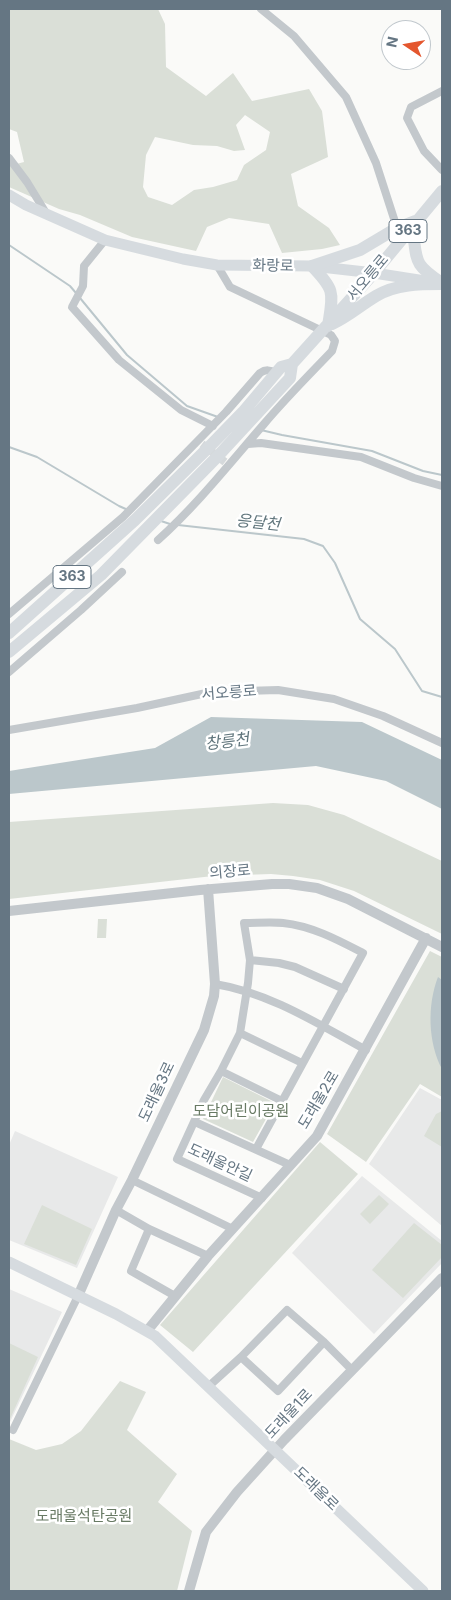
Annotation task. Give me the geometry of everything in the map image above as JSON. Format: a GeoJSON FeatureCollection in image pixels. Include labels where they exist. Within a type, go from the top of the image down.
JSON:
{"type":"FeatureCollection","features":[{"type":"Feature","properties":{"kind":"main road","name":"서오릉로"},"geometry":{"type":"LineString","coordinates":[[247,417],[281,367],[292,364],[325,328],[374,273],[442,191]]}},
{"type":"Feature","properties":{"kind":"main road","name":"화랑로"},"geometry":{"type":"LineString","coordinates":[[9,195],[26,205],[104,240],[182,259],[217,265],[312,266],[374,273],[442,284]]}},
{"type":"Feature","properties":{"kind":"main road"},"geometry":{"type":"LineString","coordinates":[[325,328],[332,296],[330,288],[312,266],[360,250],[397,228],[415,223],[414,253],[418,264],[442,284]]}},
{"type":"Feature","properties":{"kind":"main road"},"geometry":{"type":"LineString","coordinates":[[325,328],[346,318],[384,292],[412,285],[442,284]]}},
{"type":"Feature","properties":{"kind":"main road","name":"서오릉로"},"geometry":{"type":"LineString","coordinates":[[247,417],[290,378],[292,364]]}},
{"type":"Feature","properties":{"kind":"main road","name":"363"},"geometry":{"type":"LineString","coordinates":[[9,633],[130,517],[150,505],[247,417]]}},
{"type":"Feature","properties":{"kind":"main road","name":"363"},"geometry":{"type":"LineString","coordinates":[[9,652],[101,575],[152,524],[235,429]]}},
{"type":"Feature","properties":{"kind":"main road","name":"도래울로"},"geometry":{"type":"LineString","coordinates":[[9,1262],[155,1336],[424,1591]]}},
{"type":"Feature","properties":{"kind":"street"},"geometry":{"type":"LineString","coordinates":[[261,9],[294,36],[346,97],[376,163],[397,228]]}},
{"type":"Feature","properties":{"kind":"street"},"geometry":{"type":"LineString","coordinates":[[442,91],[411,108],[408,118],[424,151],[442,170]]}},
{"type":"Feature","properties":{"kind":"street"},"geometry":{"type":"LineString","coordinates":[[9,158],[48,215]]}},
{"type":"Feature","properties":{"kind":"street"},"geometry":{"type":"LineString","coordinates":[[104,240],[84,266],[83,286],[72,307],[120,360],[181,410],[214,425]]}},
{"type":"Feature","properties":{"kind":"street"},"geometry":{"type":"LineString","coordinates":[[158,540],[183,516],[226,464],[248,444],[254,435],[332,351],[335,341],[325,328],[230,287],[217,265]]}},
{"type":"Feature","properties":{"kind":"street"},"geometry":{"type":"LineString","coordinates":[[9,614],[130,517],[132,507],[200,442],[260,372],[269,370],[276,373]]}},
{"type":"Feature","properties":{"kind":"street"},"geometry":{"type":"LineString","coordinates":[[248,444],[261,443],[361,457],[414,478],[442,486]]}},
{"type":"Feature","properties":{"kind":"street"},"geometry":{"type":"LineString","coordinates":[[9,672],[122,572]]}},
{"type":"Feature","properties":{"kind":"street","name":"서오릉로"},"geometry":{"type":"LineString","coordinates":[[9,730],[128,710],[211,692],[278,690],[334,698],[383,716],[442,743]]}},
{"type":"Feature","properties":{"kind":"street","name":"의장로"},"geometry":{"type":"LineString","coordinates":[[9,911],[208,890],[290,884],[317,888],[348,899],[442,946]]}},
{"type":"Feature","properties":{"kind":"street","name":"도래울3로"},"geometry":{"type":"LineString","coordinates":[[78,1296],[116,1210],[204,1030],[214,996],[215,984],[208,890]]}},
{"type":"Feature","properties":{"kind":"street","name":"도래울안길"},"geometry":{"type":"LineString","coordinates":[[256,1149],[363,953],[313,930],[282,923],[244,923],[250,960],[240,1033],[204,1100],[177,1159],[262,1198]]}},
{"type":"Feature","properties":{"kind":"street","name":"도래울2로"},"geometry":{"type":"LineString","coordinates":[[147,1331],[208,1256],[317,1136],[426,938]]}},
{"type":"Feature","properties":{"kind":"street"},"geometry":{"type":"LineString","coordinates":[[250,960],[295,966],[344,989]]}},
{"type":"Feature","properties":{"kind":"street"},"geometry":{"type":"LineString","coordinates":[[215,984],[247,992],[290,1009],[366,1050]]}},
{"type":"Feature","properties":{"kind":"street"},"geometry":{"type":"LineString","coordinates":[[240,1033],[302,1063]]}},
{"type":"Feature","properties":{"kind":"street"},"geometry":{"type":"LineString","coordinates":[[221,1071],[282,1101]]}},
{"type":"Feature","properties":{"kind":"street","name":"도래울안길"},"geometry":{"type":"LineString","coordinates":[[195,1122],[290,1164]]}},
{"type":"Feature","properties":{"kind":"street"},"geometry":{"type":"LineString","coordinates":[[132,1180],[233,1230]]}},
{"type":"Feature","properties":{"kind":"street"},"geometry":{"type":"LineString","coordinates":[[116,1210],[149,1229],[208,1256]]}},
{"type":"Feature","properties":{"kind":"street"},"geometry":{"type":"LineString","coordinates":[[149,1229],[131,1272],[175,1296]]}},
{"type":"Feature","properties":{"kind":"street","name":"도래울1로"},"geometry":{"type":"LineString","coordinates":[[189,1591],[206,1532],[237,1492],[284,1440],[442,1278]]}},
{"type":"Feature","properties":{"kind":"street"},"geometry":{"type":"LineString","coordinates":[[13,1430],[78,1296]]}},
{"type":"Feature","properties":{"kind":"street"},"geometry":{"type":"LineString","coordinates":[[209,1386],[241,1357],[287,1310],[324,1342],[352,1370]]}},
{"type":"Feature","properties":{"kind":"street"},"geometry":{"type":"LineString","coordinates":[[241,1357],[278,1391],[324,1342]]}},
{"type":"Feature","properties":{"kind":"shaded area"},"geometry":{"type":"Polygon","coordinates":[[[420,1088],[442,1100],[442,1226],[369,1164],[420,1088]]]}},
{"type":"Feature","properties":{"kind":"shaded area"},"geometry":{"type":"Polygon","coordinates":[[[15,1131],[118,1177],[77,1268],[9,1240],[9,1145],[15,1131]]]}},
{"type":"Feature","properties":{"kind":"shaded area"},"geometry":{"type":"Polygon","coordinates":[[[362,1176],[442,1241],[442,1263],[374,1334],[292,1253],[362,1176]]]}},
{"type":"Feature","properties":{"kind":"shaded area"},"geometry":{"type":"Polygon","coordinates":[[[9,1289],[62,1312],[10,1422],[9,1421],[9,1289]]]}},
{"type":"Feature","properties":{"kind":"green space"},"geometry":{"type":"Polygon","coordinates":[[[9,9],[158,9],[165,24],[166,67],[206,96],[233,73],[252,101],[309,89],[322,111],[328,157],[291,174],[298,206],[329,228],[340,245],[322,249],[282,253],[269,224],[229,218],[207,227],[196,251],[132,237],[80,215],[59,209],[9,187],[9,166],[24,162],[17,132],[9,129],[9,9]],[[245,115],[236,125],[245,150],[234,151],[217,146],[193,145],[155,137],[146,155],[143,187],[148,197],[172,205],[194,190],[237,180],[244,165],[266,150],[270,132],[245,115]]]}},
{"type":"Feature","properties":{"kind":"green space"},"geometry":{"type":"Polygon","coordinates":[[[273,803],[308,805],[344,815],[442,861],[442,934],[354,891],[320,880],[271,874],[213,876],[9,899],[9,822],[273,803]]]}},
{"type":"Feature","properties":{"kind":"green space"},"geometry":{"type":"Polygon","coordinates":[[[98,919],[107,919],[106,938],[97,938],[98,919]]]}},
{"type":"Feature","properties":{"kind":"green space"},"geometry":{"type":"Polygon","coordinates":[[[430,951],[442,957],[442,1097],[420,1084],[366,1162],[327,1134],[430,951]]]}},
{"type":"Feature","properties":{"kind":"green space","name":"도담어린이공원"},"geometry":{"type":"Polygon","coordinates":[[[223,1077],[275,1103],[253,1142],[203,1119],[223,1077]]]}},
{"type":"Feature","properties":{"kind":"green space"},"geometry":{"type":"Polygon","coordinates":[[[442,1111],[442,1147],[424,1136],[436,1114],[442,1111]]]}},
{"type":"Feature","properties":{"kind":"green space"},"geometry":{"type":"Polygon","coordinates":[[[320,1142],[358,1174],[193,1352],[160,1325],[320,1142]]]}},
{"type":"Feature","properties":{"kind":"green space"},"geometry":{"type":"Polygon","coordinates":[[[379,1195],[389,1204],[370,1224],[360,1214],[379,1195]]]}},
{"type":"Feature","properties":{"kind":"green space"},"geometry":{"type":"Polygon","coordinates":[[[42,1205],[92,1229],[76,1265],[24,1244],[42,1205]]]}},
{"type":"Feature","properties":{"kind":"green space"},"geometry":{"type":"Polygon","coordinates":[[[414,1223],[442,1245],[442,1257],[403,1298],[372,1270],[414,1223]]]}},
{"type":"Feature","properties":{"kind":"green space"},"geometry":{"type":"Polygon","coordinates":[[[9,1343],[38,1357],[10,1419],[9,1418],[9,1343]]]}},
{"type":"Feature","properties":{"kind":"green space","name":"도래울석탄공원"},"geometry":{"type":"Polygon","coordinates":[[[120,1381],[146,1392],[127,1430],[177,1474],[158,1502],[192,1531],[177,1591],[9,1591],[9,1439],[36,1450],[62,1444],[81,1431],[120,1381]]]}},
{"type":"Feature","properties":{"kind":"water","name":"창릉천"},"geometry":{"type":"Polygon","coordinates":[[[211,717],[362,722],[442,760],[442,809],[386,781],[316,766],[9,794],[9,771],[155,748],[211,717]]]}},
{"type":"Feature","properties":{"kind":"water"},"geometry":{"type":"Polygon","coordinates":[[[438,977],[442,980],[442,1069],[434,1048],[431,1024],[432,1000],[438,977]]]}},
{"type":"Feature","properties":{"kind":"waterway"},"geometry":{"type":"LineString","coordinates":[[9,245],[70,286],[76,293]]}},
{"type":"Feature","properties":{"kind":"waterway"},"geometry":{"type":"LineString","coordinates":[[80,298],[127,355],[187,406],[218,417]]}},
{"type":"Feature","properties":{"kind":"waterway"},"geometry":{"type":"LineString","coordinates":[[261,430],[372,451],[423,471],[442,475]]}},
{"type":"Feature","properties":{"kind":"waterway","name":"응달천"},"geometry":{"type":"LineString","coordinates":[[9,447],[37,457],[128,510]]}},
{"type":"Feature","properties":{"kind":"waterway","name":"응달천"},"geometry":{"type":"LineString","coordinates":[[161,521],[170,524]]}},
{"type":"Feature","properties":{"kind":"waterway","name":"응달천"},"geometry":{"type":"LineString","coordinates":[[178,525],[304,539],[323,546],[335,563],[360,619],[395,649],[422,691],[442,697]]}},
{"type":"Feature","properties":{"kind":"tunnel"},"geometry":{"type":"LineString","coordinates":[[202,444],[225,462]]}}]}
